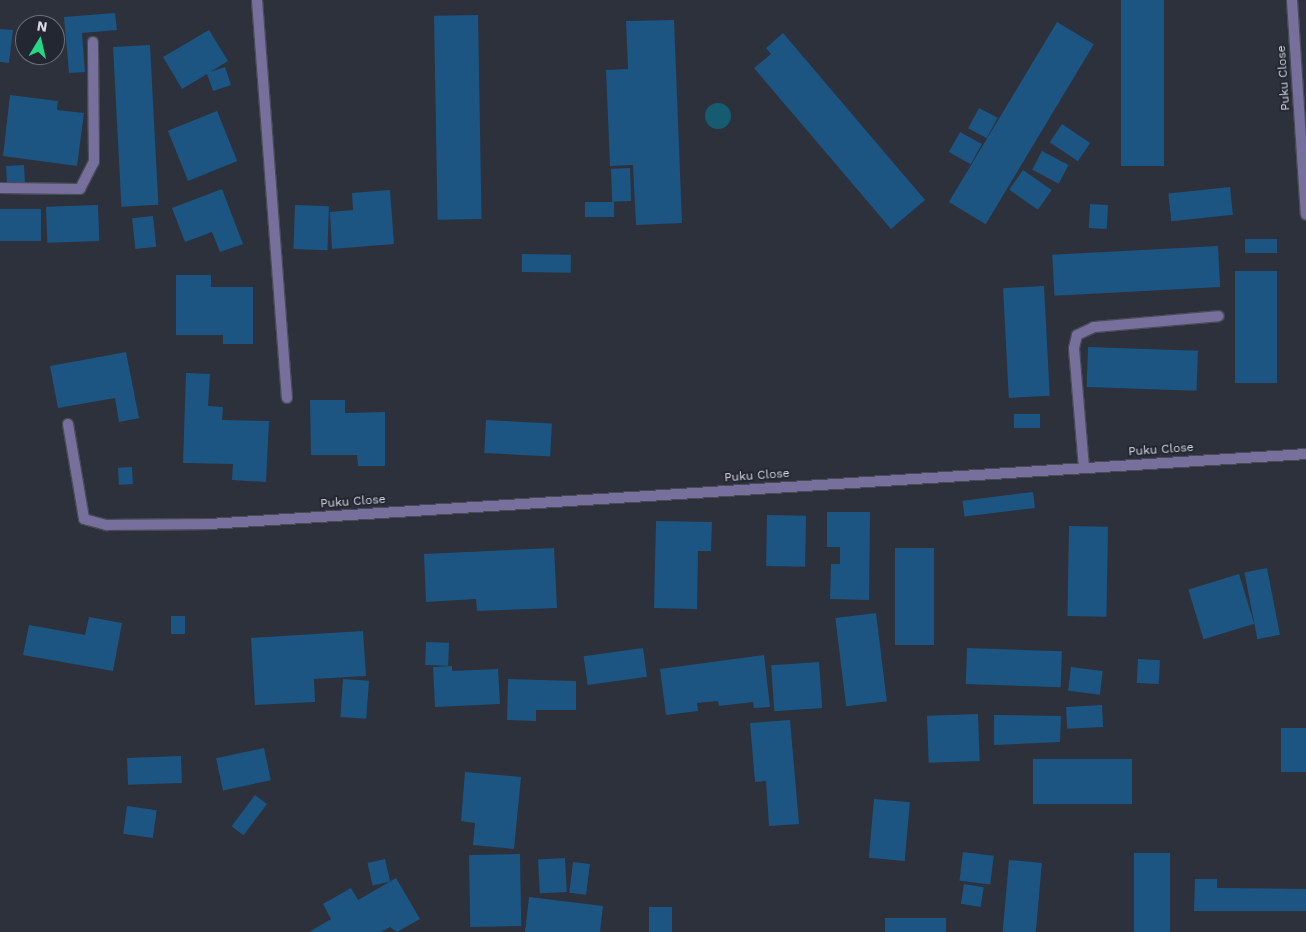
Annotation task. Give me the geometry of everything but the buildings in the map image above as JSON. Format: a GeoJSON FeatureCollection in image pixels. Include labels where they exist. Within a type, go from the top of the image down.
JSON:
{"type":"FeatureCollection","features":[{"type":"Feature","properties":{"kind":"street"},"geometry":{"type":"LineString","coordinates":[[257,0],[287,398]]}},
{"type":"Feature","properties":{"kind":"street","name":"Puku Close"},"geometry":{"type":"LineString","coordinates":[[1292,0],[1306,215]]}},
{"type":"Feature","properties":{"kind":"street"},"geometry":{"type":"LineString","coordinates":[[0,188],[80,189],[94,162],[93,42]]}},
{"type":"Feature","properties":{"kind":"street"},"geometry":{"type":"LineString","coordinates":[[1084,468],[1074,348],[1077,335],[1094,327],[1219,316]]}},
{"type":"Feature","properties":{"kind":"street","name":"Puku Close"},"geometry":{"type":"LineString","coordinates":[[68,424],[84,519],[107,525],[209,524],[1306,454]]}},
{"type":"Feature","properties":{"kind":"water"},"geometry":{"type":"Polygon","coordinates":[[[718,103],[727,107],[731,116],[727,125],[718,129],[709,125],[705,116],[709,107],[718,103]]]}}]}
